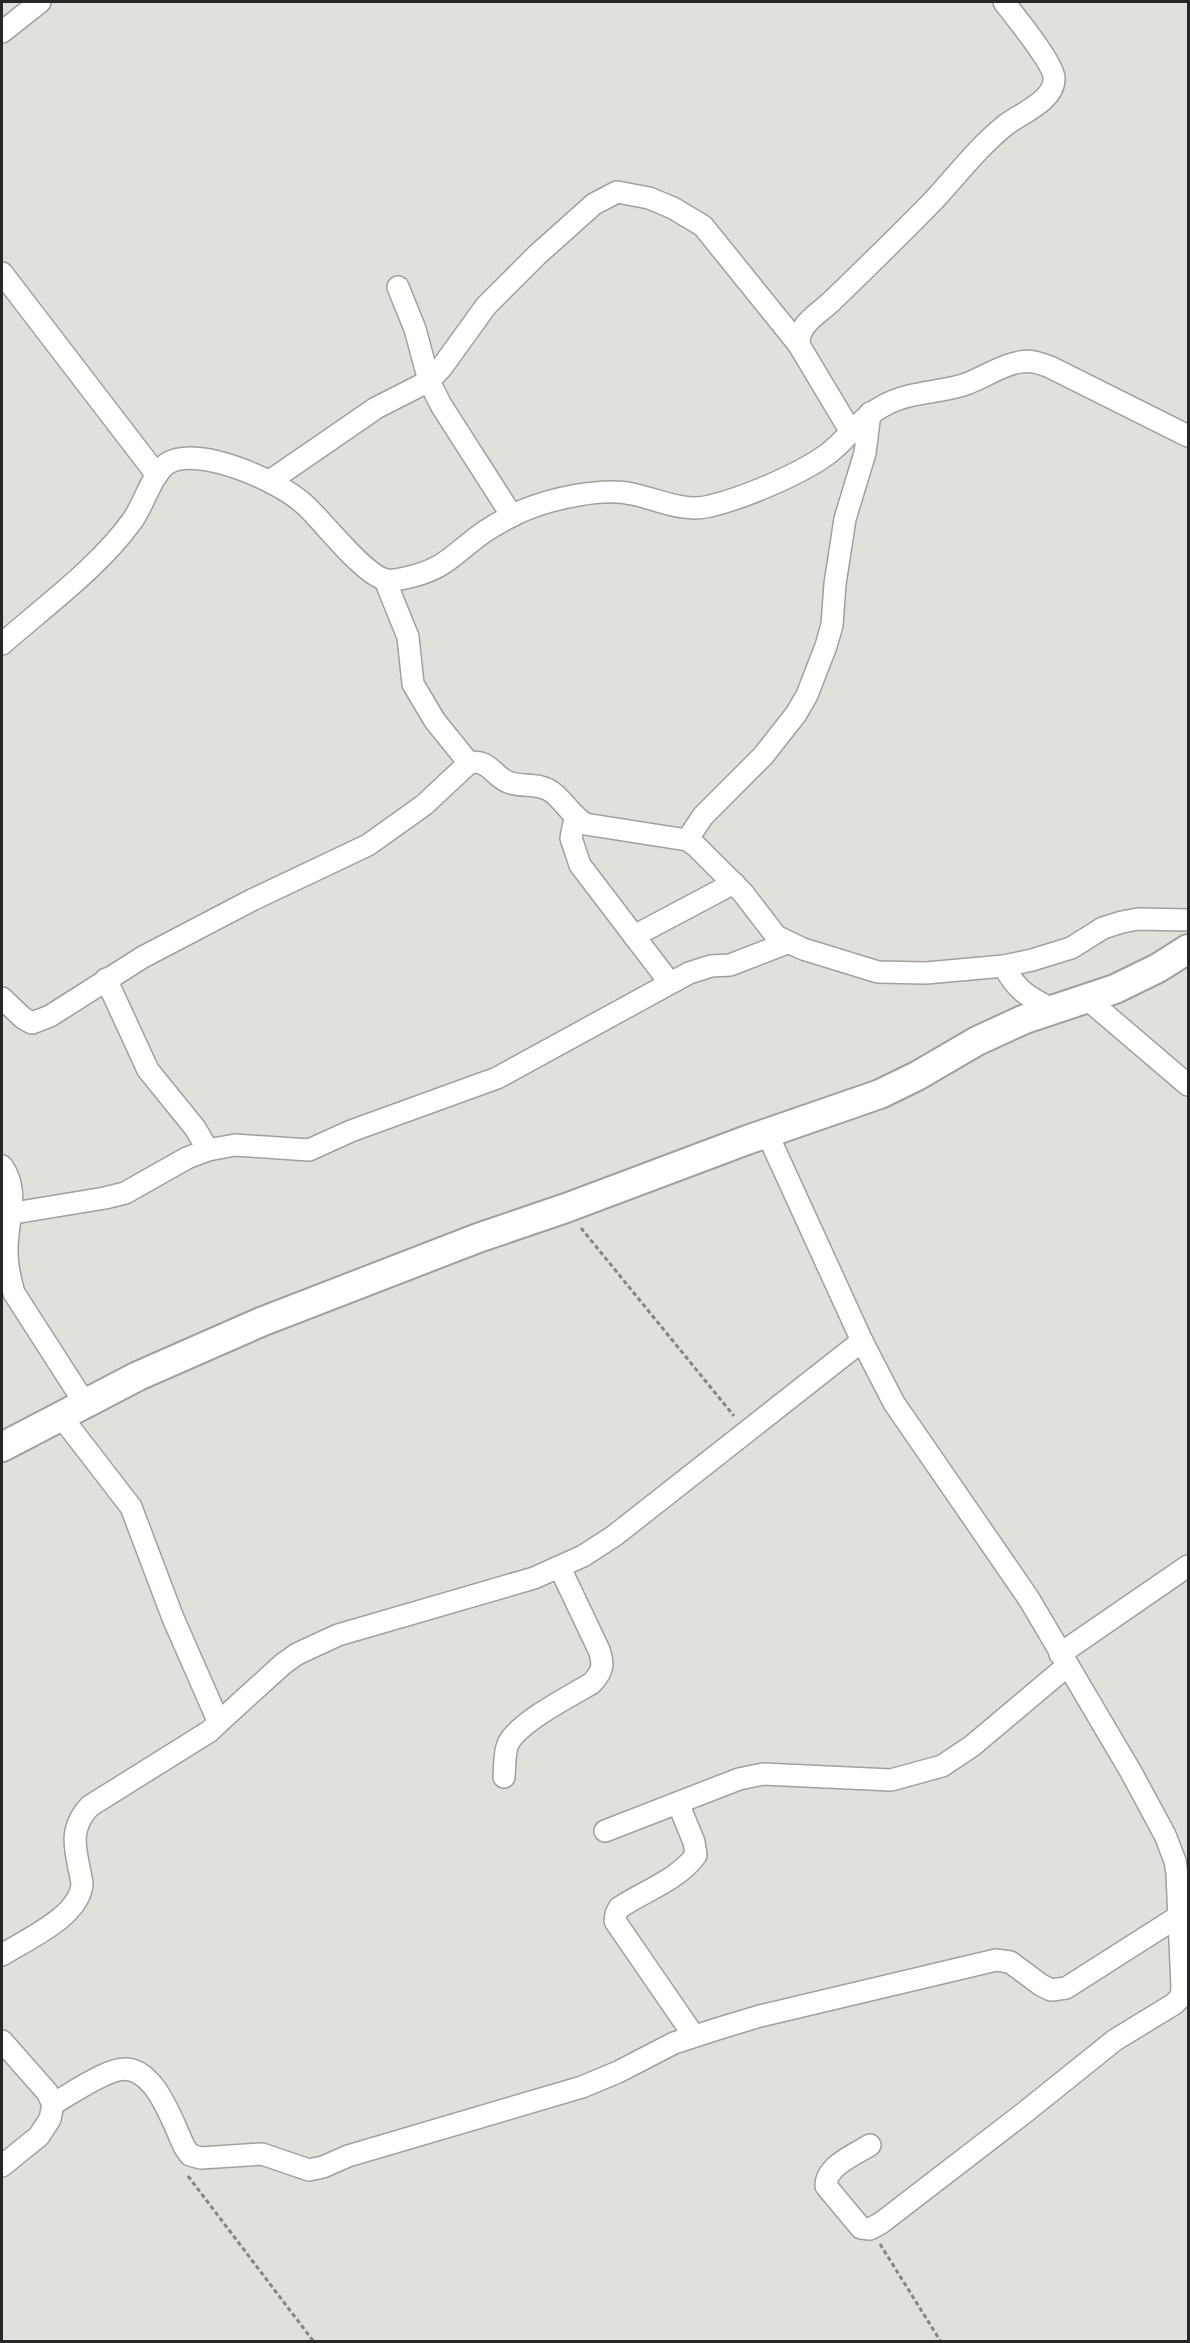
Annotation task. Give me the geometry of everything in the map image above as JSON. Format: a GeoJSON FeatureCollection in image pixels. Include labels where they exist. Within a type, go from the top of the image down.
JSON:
{"type":"FeatureCollection","features":[{"type":"Feature","properties":{"kind":"street"},"geometry":{"type":"LineString","coordinates":[[2,32],[40,2]]}},
{"type":"Feature","properties":{"kind":"street"},"geometry":{"type":"LineString","coordinates":[[799,345],[799,335],[806,324],[935,198],[972,156],[1008,124],[1043,100],[1052,89],[1054,77],[1049,65],[1005,2]]}},
{"type":"Feature","properties":{"kind":"street"},"geometry":{"type":"LineString","coordinates":[[270,481],[376,408],[429,381],[486,306],[537,255],[594,204],[617,192],[649,198],[682,213],[703,226],[799,345],[851,432]]}},
{"type":"Feature","properties":{"kind":"street"},"geometry":{"type":"LineString","coordinates":[[2,273],[157,475]]}},
{"type":"Feature","properties":{"kind":"street"},"geometry":{"type":"LineString","coordinates":[[398,288],[415,329],[429,381],[441,405],[512,516]]}},
{"type":"Feature","properties":{"kind":"street"},"geometry":{"type":"LineString","coordinates":[[385,580],[427,573],[487,530],[512,516],[552,502],[614,491],[674,506],[708,507],[755,490],[826,455],[870,413],[898,398],[964,385],[1015,362],[1032,360],[1050,367],[1188,436]]}},
{"type":"Feature","properties":{"kind":"street"},"geometry":{"type":"LineString","coordinates":[[687,840],[703,816],[763,756],[796,714],[807,695],[832,625],[841,540],[865,453],[870,413]]}},
{"type":"Feature","properties":{"kind":"street"},"geometry":{"type":"LineString","coordinates":[[2,644],[73,581],[122,533],[134,518],[157,475],[167,464],[180,459],[203,460],[235,467],[270,481],[297,497],[356,558],[370,571],[385,580],[408,637],[414,684],[435,721],[469,763]]}},
{"type":"Feature","properties":{"kind":"street"},"geometry":{"type":"LineString","coordinates":[[2,998],[23,1018],[32,1023],[50,1016],[143,957],[252,900],[368,845],[424,805],[469,763],[476,761],[485,763],[501,779],[513,784],[545,787],[575,818],[585,824],[687,840],[734,883],[776,936],[787,943],[856,967],[878,972],[926,973],[1004,966],[1052,955],[1071,948],[1103,928],[1122,922],[1138,919],[1188,920]]}},
{"type":"Feature","properties":{"kind":"street"},"geometry":{"type":"LineString","coordinates":[[575,818],[571,838],[580,865],[670,983]]}},
{"type":"Feature","properties":{"kind":"street"},"geometry":{"type":"LineString","coordinates":[[634,936],[734,883]]}},
{"type":"Feature","properties":{"kind":"street"},"geometry":{"type":"LineString","coordinates":[[6,1214],[125,1193],[188,1158],[208,1150],[235,1145],[309,1150],[351,1131],[497,1078],[670,983],[701,969],[711,966],[730,966],[787,943]]}},
{"type":"Feature","properties":{"kind":"street"},"geometry":{"type":"LineString","coordinates":[[2,1447],[72,1408],[138,1376],[261,1322],[426,1257],[901,1085],[977,1041],[1052,1010],[1115,988],[1158,968],[1188,949]]}},
{"type":"Feature","properties":{"kind":"street"},"geometry":{"type":"LineString","coordinates":[[1004,966],[1012,983],[1020,991],[1052,1010]]}},
{"type":"Feature","properties":{"kind":"street"},"geometry":{"type":"LineString","coordinates":[[106,979],[148,1070],[189,1120],[208,1150]]}},
{"type":"Feature","properties":{"kind":"street"},"geometry":{"type":"LineString","coordinates":[[1086,998],[1188,1085]]}},
{"type":"Feature","properties":{"kind":"street"},"geometry":{"type":"LineString","coordinates":[[766,1133],[862,1341],[905,1421],[1029,1599],[1136,1780],[1165,1835],[1175,1861],[1181,2006],[1115,2040],[1024,2113],[881,2223],[870,2229],[861,2228],[826,2186],[826,2177],[831,2170],[870,2145]]}},
{"type":"Feature","properties":{"kind":"street"},"geometry":{"type":"LineString","coordinates":[[2,1166],[13,1193],[6,1214],[9,1274],[14,1293],[72,1408],[134,1513],[173,1618],[216,1716],[217,1724]]}},
{"type":"Feature","properties":{"kind":"street"},"geometry":{"type":"LineString","coordinates":[[2,1955],[59,1920],[77,1902],[82,1892],[82,1883],[75,1831],[82,1815],[90,1806],[210,1731],[283,1664],[317,1643],[338,1635],[534,1578],[560,1568],[614,1536],[862,1341]]}},
{"type":"Feature","properties":{"kind":"street"},"geometry":{"type":"LineString","coordinates":[[606,1831],[740,1779],[763,1774],[891,1780],[923,1773],[957,1758],[1064,1660],[1188,1566]]}},
{"type":"Feature","properties":{"kind":"street"},"geometry":{"type":"LineString","coordinates":[[504,1777],[507,1745],[514,1735],[531,1721],[592,1683],[601,1674],[603,1664],[599,1650],[560,1568]]}},
{"type":"Feature","properties":{"kind":"street"},"geometry":{"type":"LineString","coordinates":[[678,1803],[694,1842],[696,1855],[678,1873],[619,1908],[615,1914],[615,1921],[694,2036]]}},
{"type":"Feature","properties":{"kind":"street"},"geometry":{"type":"LineString","coordinates":[[53,2104],[115,2070],[132,2069],[145,2076],[155,2087],[190,2155],[201,2158],[262,2154],[309,2170],[348,2156],[582,2087],[618,2072],[674,2043],[760,2016],[996,1960],[1010,1962],[1051,1990],[1066,1988],[1179,1916]]}},
{"type":"Feature","properties":{"kind":"street"},"geometry":{"type":"LineString","coordinates":[[2,2041],[47,2092],[53,2104],[50,2120],[39,2136],[2,2166]]}},
{"type":"Feature","properties":{"kind":"path"},"geometry":{"type":"LineString","coordinates":[[566,1208],[747,1431]]}},
{"type":"Feature","properties":{"kind":"path"},"geometry":{"type":"LineString","coordinates":[[190,2155],[186,2165],[188,2176],[194,2186],[314,2342]]}},
{"type":"Feature","properties":{"kind":"path"},"geometry":{"type":"LineString","coordinates":[[870,2229],[941,2342]]}}]}
